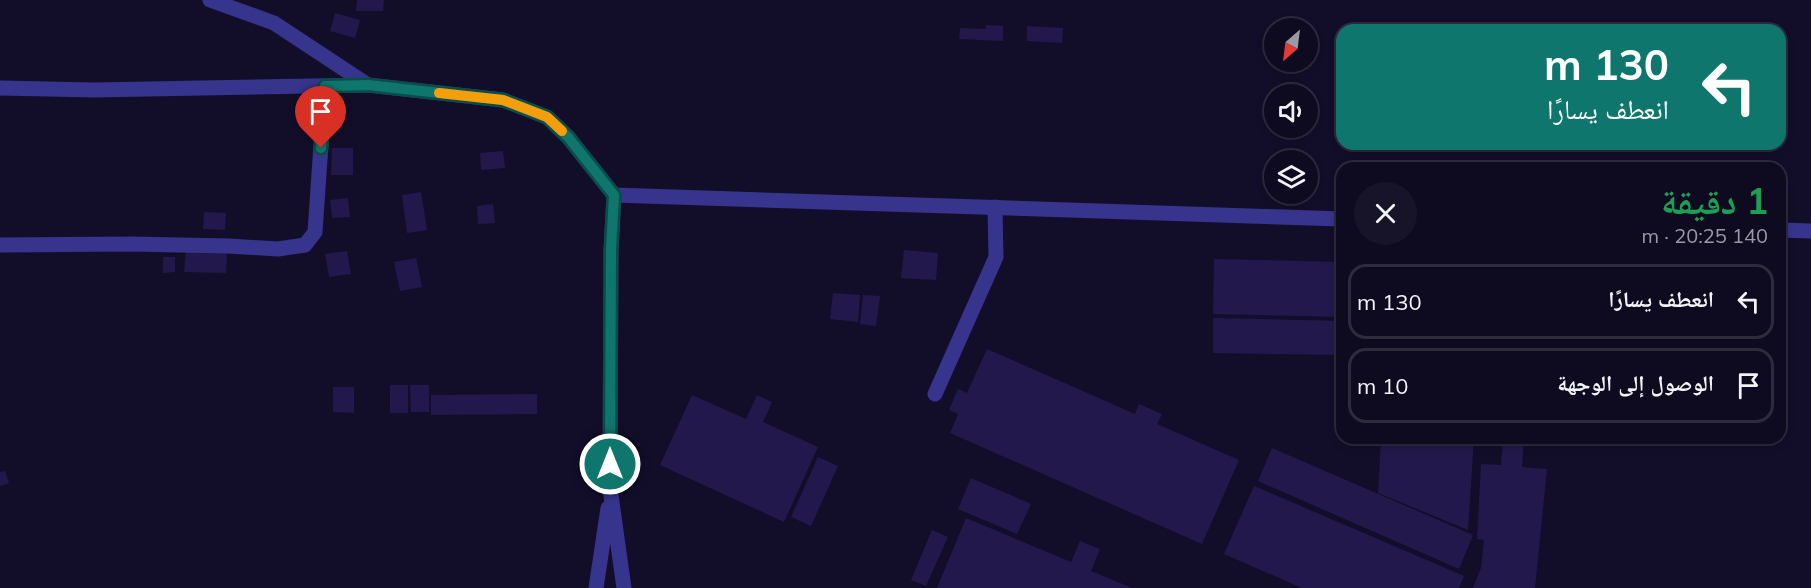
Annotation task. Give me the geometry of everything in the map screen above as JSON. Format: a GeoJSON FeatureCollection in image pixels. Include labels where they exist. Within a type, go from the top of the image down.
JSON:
{"type":"FeatureCollection","features":[{"type":"Feature","properties":{"kind":"street"},"geometry":{"type":"LineString","coordinates":[[210,0],[274,23],[368,85]]}},
{"type":"Feature","properties":{"kind":"street"},"geometry":{"type":"LineString","coordinates":[[0,88],[94,90],[368,85],[503,100],[547,117],[568,137],[614,195],[611,250],[610,488],[596,588]]}},
{"type":"Feature","properties":{"kind":"street"},"geometry":{"type":"LineString","coordinates":[[0,244],[131,244],[278,249],[305,245],[315,232],[325,86]]}},
{"type":"Feature","properties":{"kind":"street"},"geometry":{"type":"LineString","coordinates":[[614,195],[1336,219]]}},
{"type":"Feature","properties":{"kind":"street"},"geometry":{"type":"LineString","coordinates":[[934,394],[996,257],[995,207]]}},
{"type":"Feature","properties":{"kind":"street"},"geometry":{"type":"LineString","coordinates":[[1786,230],[1811,231]]}},
{"type":"Feature","properties":{"kind":"street"},"geometry":{"type":"LineString","coordinates":[[610,488],[624,588]]}},
{"type":"Feature","properties":{"kind":"building"},"geometry":{"type":"Polygon","coordinates":[[[357,0],[384,0],[383,11],[356,11],[357,0]]]}},
{"type":"Feature","properties":{"kind":"building"},"geometry":{"type":"Polygon","coordinates":[[[335,13],[360,20],[355,38],[330,31],[335,13]]]}},
{"type":"Feature","properties":{"kind":"building"},"geometry":{"type":"Polygon","coordinates":[[[986,25],[1003,26],[1003,41],[959,39],[960,28],[986,29],[986,25]]]}},
{"type":"Feature","properties":{"kind":"building"},"geometry":{"type":"Polygon","coordinates":[[[1027,26],[1063,28],[1062,43],[1027,41],[1027,26]]]}},
{"type":"Feature","properties":{"kind":"building"},"geometry":{"type":"Polygon","coordinates":[[[332,148],[353,148],[353,175],[331,175],[332,148]]]}},
{"type":"Feature","properties":{"kind":"building"},"geometry":{"type":"Polygon","coordinates":[[[503,151],[505,168],[481,170],[480,153],[503,151]]]}},
{"type":"Feature","properties":{"kind":"building"},"geometry":{"type":"Polygon","coordinates":[[[421,192],[427,230],[407,233],[402,195],[421,192]]]}},
{"type":"Feature","properties":{"kind":"building"},"geometry":{"type":"Polygon","coordinates":[[[348,198],[350,217],[332,218],[330,200],[348,198]]]}},
{"type":"Feature","properties":{"kind":"building"},"geometry":{"type":"Polygon","coordinates":[[[493,204],[495,223],[478,224],[477,206],[493,204]]]}},
{"type":"Feature","properties":{"kind":"building"},"geometry":{"type":"Polygon","coordinates":[[[204,212],[226,213],[225,230],[203,229],[204,212]]]}},
{"type":"Feature","properties":{"kind":"building"},"geometry":{"type":"Polygon","coordinates":[[[186,249],[227,250],[226,273],[184,272],[186,249]]]}},
{"type":"Feature","properties":{"kind":"building"},"geometry":{"type":"Polygon","coordinates":[[[904,250],[938,253],[936,280],[901,278],[904,250]]]}},
{"type":"Feature","properties":{"kind":"building"},"geometry":{"type":"Polygon","coordinates":[[[347,251],[351,274],[329,277],[325,254],[347,251]]]}},
{"type":"Feature","properties":{"kind":"building"},"geometry":{"type":"Polygon","coordinates":[[[163,257],[175,257],[175,272],[163,273],[163,257]]]}},
{"type":"Feature","properties":{"kind":"building"},"geometry":{"type":"Polygon","coordinates":[[[416,258],[422,287],[400,291],[394,262],[416,258]]]}},
{"type":"Feature","properties":{"kind":"building"},"geometry":{"type":"Polygon","coordinates":[[[1214,259],[1336,262],[1336,317],[1213,314],[1214,259]]]}},
{"type":"Feature","properties":{"kind":"building"},"geometry":{"type":"Polygon","coordinates":[[[833,293],[860,295],[858,322],[830,319],[833,293]]]}},
{"type":"Feature","properties":{"kind":"building"},"geometry":{"type":"Polygon","coordinates":[[[863,295],[880,296],[876,326],[860,324],[863,295]]]}},
{"type":"Feature","properties":{"kind":"building"},"geometry":{"type":"Polygon","coordinates":[[[1213,318],[1336,321],[1336,355],[1213,353],[1213,318]]]}},
{"type":"Feature","properties":{"kind":"building"},"geometry":{"type":"Polygon","coordinates":[[[987,349],[1135,414],[1139,404],[1162,414],[1157,424],[1239,460],[1202,544],[950,433],[958,414],[949,410],[958,389],[967,393],[987,349]]]}},
{"type":"Feature","properties":{"kind":"building"},"geometry":{"type":"Polygon","coordinates":[[[390,385],[408,385],[408,413],[390,413],[390,385]]]}},
{"type":"Feature","properties":{"kind":"building"},"geometry":{"type":"Polygon","coordinates":[[[410,385],[429,385],[429,412],[411,412],[410,385]]]}},
{"type":"Feature","properties":{"kind":"building"},"geometry":{"type":"Polygon","coordinates":[[[333,387],[354,387],[354,413],[333,412],[333,387]]]}},
{"type":"Feature","properties":{"kind":"building"},"geometry":{"type":"Polygon","coordinates":[[[537,394],[537,414],[431,415],[431,395],[537,394]]]}},
{"type":"Feature","properties":{"kind":"building"},"geometry":{"type":"Polygon","coordinates":[[[692,395],[746,419],[757,395],[772,402],[763,422],[818,447],[784,522],[660,465],[692,395]]]}},
{"type":"Feature","properties":{"kind":"building"},"geometry":{"type":"Polygon","coordinates":[[[1381,444],[1474,444],[1468,530],[1378,493],[1381,444]]]}},
{"type":"Feature","properties":{"kind":"building"},"geometry":{"type":"Polygon","coordinates":[[[1503,444],[1524,444],[1522,467],[1547,469],[1535,588],[1473,588],[1481,568],[1484,540],[1477,539],[1481,464],[1501,465],[1503,444]]]}},
{"type":"Feature","properties":{"kind":"building"},"geometry":{"type":"Polygon","coordinates":[[[1272,448],[1473,535],[1459,569],[1258,481],[1272,448]]]}},
{"type":"Feature","properties":{"kind":"building"},"geometry":{"type":"Polygon","coordinates":[[[818,457],[838,466],[811,526],[791,517],[818,457]]]}},
{"type":"Feature","properties":{"kind":"building"},"geometry":{"type":"Polygon","coordinates":[[[5,471],[9,483],[0,486],[0,472],[5,471]]]}},
{"type":"Feature","properties":{"kind":"building"},"geometry":{"type":"Polygon","coordinates":[[[971,478],[1031,504],[1017,534],[958,509],[971,478]]]}},
{"type":"Feature","properties":{"kind":"building"},"geometry":{"type":"Polygon","coordinates":[[[1254,486],[1464,576],[1459,588],[1302,588],[1224,554],[1254,486]]]}},
{"type":"Feature","properties":{"kind":"building"},"geometry":{"type":"Polygon","coordinates":[[[966,518],[1071,562],[1080,541],[1100,549],[1091,571],[1132,588],[937,588],[966,518]]]}},
{"type":"Feature","properties":{"kind":"building"},"geometry":{"type":"Polygon","coordinates":[[[932,530],[948,537],[926,586],[911,580],[932,530]]]}},
{"type":"Feature","properties":{"kind":"slow traffic"},"geometry":{"type":"LineString","coordinates":[[439,93],[503,100],[547,117],[562,131]]}},
{"type":"Feature","properties":{"kind":"route"},"geometry":{"type":"LineString","coordinates":[[321,148],[325,86],[368,85],[503,100],[547,117],[568,137],[614,195],[611,250],[610,464]]}}]}
